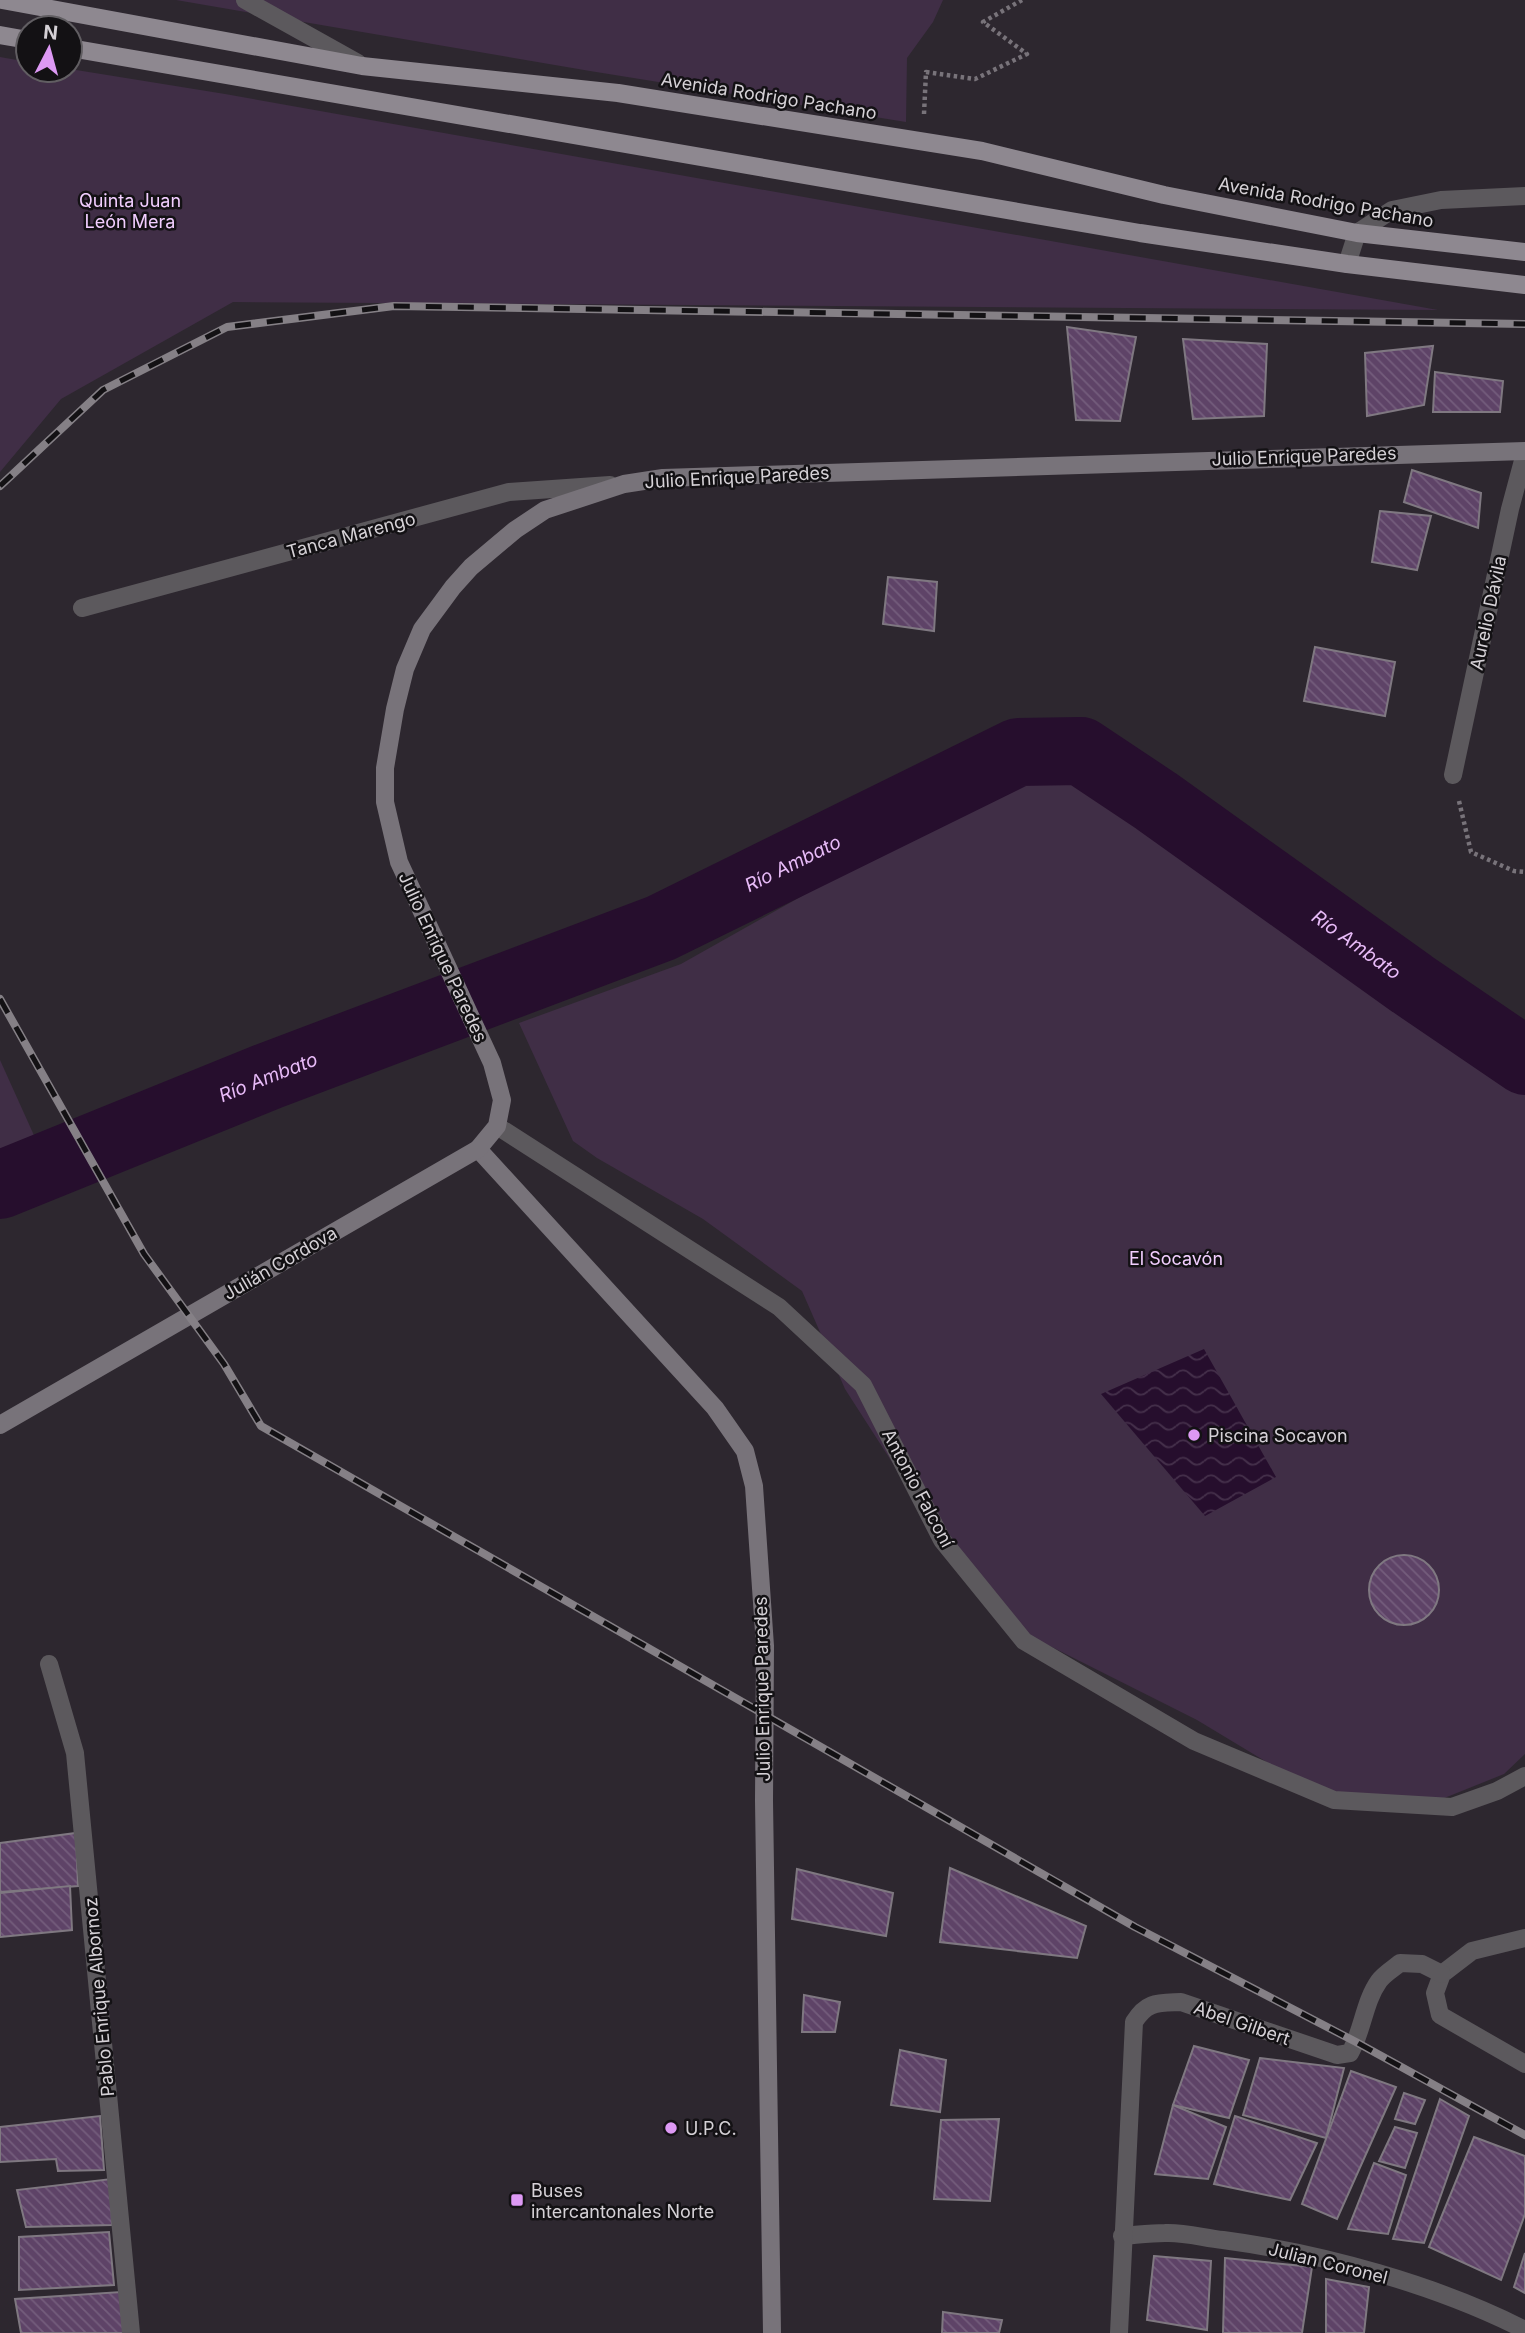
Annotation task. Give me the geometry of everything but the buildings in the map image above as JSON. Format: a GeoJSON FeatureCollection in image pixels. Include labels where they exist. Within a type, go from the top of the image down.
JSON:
{"type":"FeatureCollection","features":[{"type":"Feature","properties":{"kind":"main road","name":"Avenida Rodrigo Pachano"},"geometry":{"type":"LineString","coordinates":[[2,0],[362,66],[618,93],[982,151],[1164,195],[1357,233],[1525,252]]}},
{"type":"Feature","properties":{"kind":"main road"},"geometry":{"type":"LineString","coordinates":[[84,50],[1140,233],[1347,264],[1525,285]]}},
{"type":"Feature","properties":{"kind":"main road","name":"Julio Enrique Paredes"},"geometry":{"type":"LineString","coordinates":[[497,1126],[502,1100],[492,1063],[399,862],[385,802],[385,768],[405,669],[422,629],[471,567],[515,530],[545,510],[624,484],[663,478],[727,474],[1525,452]]}},
{"type":"Feature","properties":{"kind":"main road","name":"Julián Cordova"},"geometry":{"type":"LineString","coordinates":[[0,1426],[478,1149],[497,1126]]}},
{"type":"Feature","properties":{"kind":"main road","name":"Julio Enrique Paredes"},"geometry":{"type":"LineString","coordinates":[[478,1149],[715,1408],[745,1451],[754,1486],[765,1646],[764,1801],[772,2333]]}},
{"type":"Feature","properties":{"kind":"street"},"geometry":{"type":"LineString","coordinates":[[245,0],[362,66]]}},
{"type":"Feature","properties":{"kind":"street"},"geometry":{"type":"LineString","coordinates":[[1347,264],[1357,233],[1392,210],[1441,200],[1525,196]]}},
{"type":"Feature","properties":{"kind":"street","name":"Aurelio Dávila"},"geometry":{"type":"LineString","coordinates":[[1453,775],[1510,509],[1525,452]]}},
{"type":"Feature","properties":{"kind":"street","name":"Tanca Marengo"},"geometry":{"type":"LineString","coordinates":[[82,608],[509,492],[624,484]]}},
{"type":"Feature","properties":{"kind":"street","name":"Antonio Falconí"},"geometry":{"type":"LineString","coordinates":[[497,1126],[779,1307],[863,1385],[942,1540],[1024,1641],[1194,1741],[1334,1800],[1452,1807],[1497,1791],[1525,1776]]}},
{"type":"Feature","properties":{"kind":"street","name":"Pablo Enrique Albornoz"},"geometry":{"type":"LineString","coordinates":[[49,1664],[75,1753],[131,2333]]}},
{"type":"Feature","properties":{"kind":"street"},"geometry":{"type":"LineString","coordinates":[[1525,1938],[1472,1951],[1443,1974],[1435,1993],[1440,2015],[1525,2064]]}},
{"type":"Feature","properties":{"kind":"street","name":"Abel Gilbert"},"geometry":{"type":"LineString","coordinates":[[1119,2333],[1134,2022],[1142,2009],[1157,2003],[1181,2002],[1337,2055],[1350,2053],[1379,1980],[1400,1963],[1422,1964],[1443,1974]]}},
{"type":"Feature","properties":{"kind":"street","name":"Julian Coronel"},"geometry":{"type":"LineString","coordinates":[[1122,2236],[1167,2233],[1259,2245],[1358,2269],[1417,2287],[1500,2325],[1525,2330]]}},
{"type":"Feature","properties":{"kind":"path"},"geometry":{"type":"LineString","coordinates":[[923,142],[926,72],[975,79],[1027,54],[983,22],[1022,0]]}},
{"type":"Feature","properties":{"kind":"path"},"geometry":{"type":"LineString","coordinates":[[1453,775],[1471,852],[1514,871],[1525,872]]}},
{"type":"Feature","properties":{"kind":"green space"},"geometry":{"type":"Polygon","coordinates":[[[176,0],[943,0],[933,22],[907,58],[906,122],[176,0]]]}},
{"type":"Feature","properties":{"kind":"green space","name":"Quinta Juan León Mera"},"geometry":{"type":"Polygon","coordinates":[[[0,57],[14,60],[14,84],[84,84],[84,71],[1438,310],[233,302],[61,399],[0,472],[0,57]]]}},
{"type":"Feature","properties":{"kind":"green space","name":"El Socavón"},"geometry":{"type":"Polygon","coordinates":[[[1019,774],[1077,774],[1150,810],[1525,1075],[1525,1754],[1504,1774],[1427,1805],[1318,1793],[1197,1720],[1022,1632],[942,1540],[845,1389],[802,1291],[703,1219],[597,1158],[573,1141],[519,1023],[681,964],[1019,774]]]}},
{"type":"Feature","properties":{"kind":"green space"},"geometry":{"type":"Polygon","coordinates":[[[0,1060],[37,1142],[0,1156],[0,1060]]]}},
{"type":"Feature","properties":{"kind":"water","name":"Piscina Socavon"},"geometry":{"type":"Polygon","coordinates":[[[1204,1349],[1276,1477],[1205,1516],[1101,1394],[1204,1349]]]}},
{"type":"Feature","properties":{"kind":"waterway","name":"Río Ambato"},"geometry":{"type":"LineString","coordinates":[[0,1185],[269,1076],[661,928],[1018,752],[1081,751],[1525,1061]]}},
{"type":"Feature","properties":{"kind":"railway"},"geometry":{"type":"LineString","coordinates":[[0,486],[103,390],[227,327],[394,306],[1525,324]]}},
{"type":"Feature","properties":{"kind":"railway"},"geometry":{"type":"LineString","coordinates":[[0,999],[144,1254],[224,1364],[261,1426],[1135,1927],[1356,2042],[1525,2135]]}},
{"type":"Feature","properties":{"kind":"place","name":"Piscina Socavon"},"geometry":{"type":"Point","coordinates":[1194,1435]}},
{"type":"Feature","properties":{"kind":"place","name":"U.P.C."},"geometry":{"type":"Point","coordinates":[671,2128]}},
{"type":"Feature","properties":{"kind":"place","name":"Buses intercantonales Norte"},"geometry":{"type":"Point","coordinates":[517,2200]}}]}
